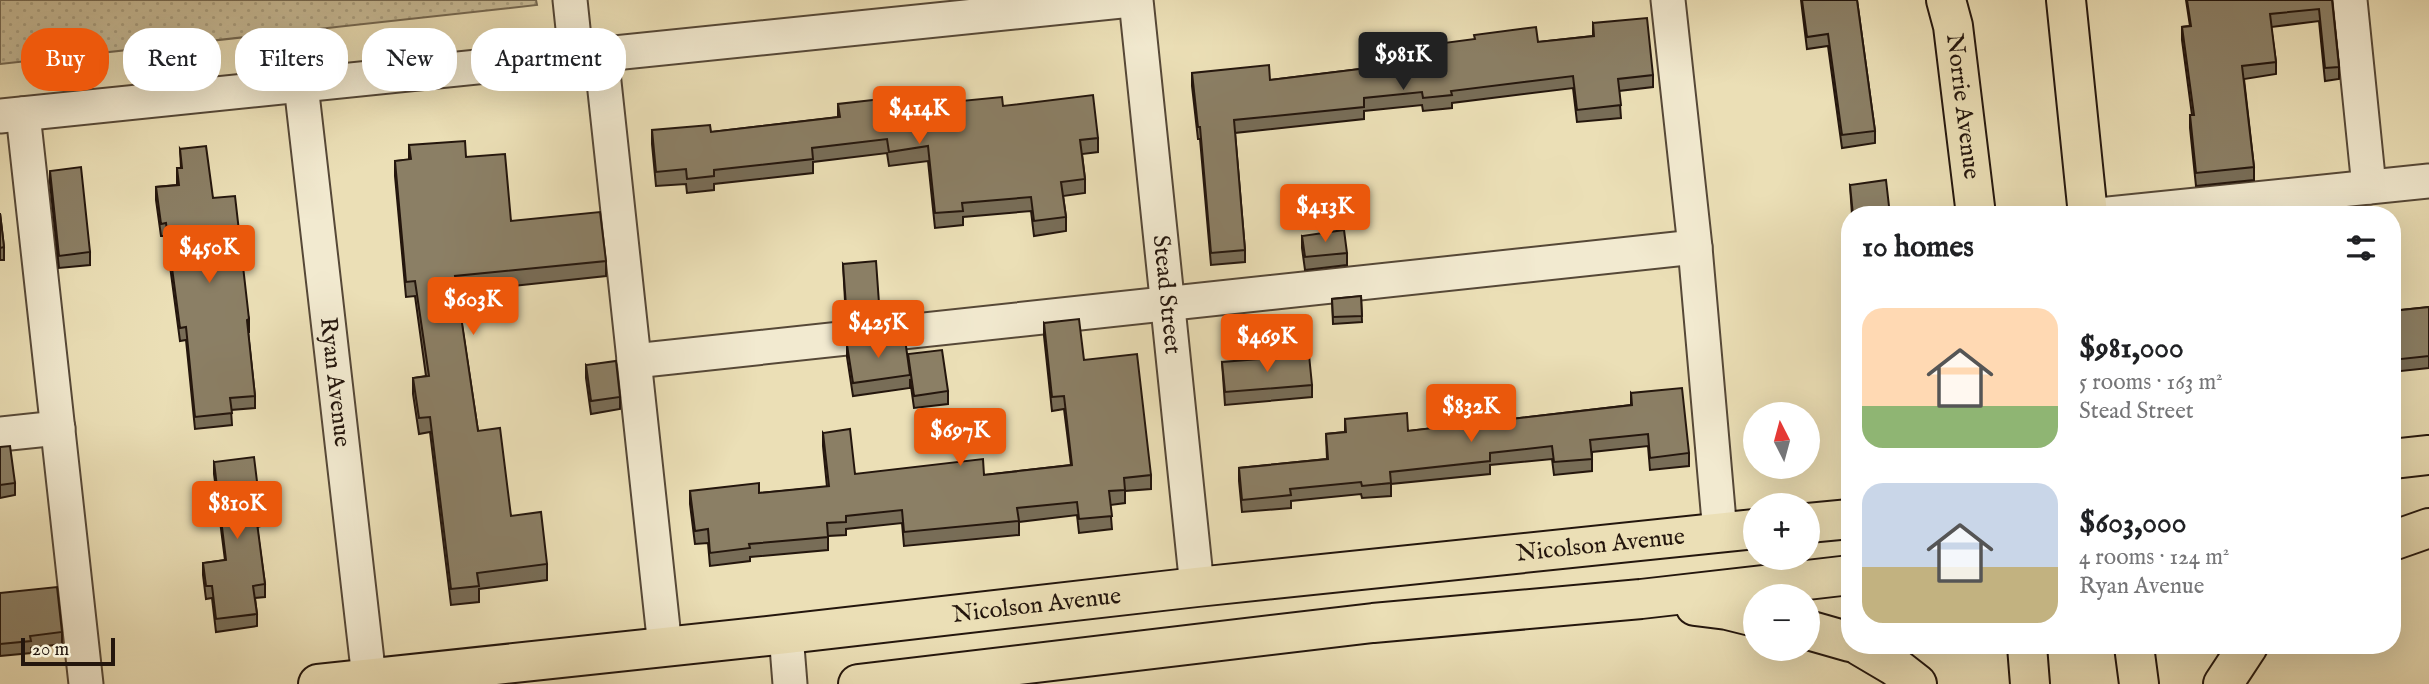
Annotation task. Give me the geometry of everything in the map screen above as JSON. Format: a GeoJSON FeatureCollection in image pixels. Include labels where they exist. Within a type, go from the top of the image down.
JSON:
{"type":"FeatureCollection","features":[{"type":"Feature","properties":{"kind":"main road","name":"Norrie Avenue"},"geometry":{"type":"LineString","coordinates":[[1946,0],[1953,26],[1975,206]]}},
{"type":"Feature","properties":{"kind":"main road"},"geometry":{"type":"LineString","coordinates":[[2066,0],[2087,206]]}},
{"type":"Feature","properties":{"kind":"main road"},"geometry":{"type":"LineString","coordinates":[[2401,458],[2429,456]]}},
{"type":"Feature","properties":{"kind":"main road"},"geometry":{"type":"LineString","coordinates":[[2401,516],[2429,513]]}},
{"type":"Feature","properties":{"kind":"main road"},"geometry":{"type":"LineString","coordinates":[[1820,522],[1841,520]]}},
{"type":"Feature","properties":{"kind":"main road"},"geometry":{"type":"LineString","coordinates":[[2401,538],[2429,528]]}},
{"type":"Feature","properties":{"kind":"main road","name":"Nicolson Avenue"},"geometry":{"type":"LineString","coordinates":[[318,684],[1197,587],[1738,531]]}},
{"type":"Feature","properties":{"kind":"main road"},"geometry":{"type":"LineString","coordinates":[[858,684],[1373,623],[1641,599],[1841,576]]}},
{"type":"Feature","properties":{"kind":"main road"},"geometry":{"type":"LineString","coordinates":[[1641,599],[1743,614]]}},
{"type":"Feature","properties":{"kind":"main road"},"geometry":{"type":"LineString","coordinates":[[1820,633],[1841,639]]}},
{"type":"Feature","properties":{"kind":"main road"},"geometry":{"type":"LineString","coordinates":[[1874,654],[1917,684]]}},
{"type":"Feature","properties":{"kind":"main road"},"geometry":{"type":"LineString","coordinates":[[2027,654],[2030,684]]}},
{"type":"Feature","properties":{"kind":"main road"},"geometry":{"type":"LineString","coordinates":[[2135,654],[2139,684]]}},
{"type":"Feature","properties":{"kind":"main road"},"geometry":{"type":"LineString","coordinates":[[2223,684],[2243,654]]}},
{"type":"Feature","properties":{"kind":"street"},"geometry":{"type":"LineString","coordinates":[[570,0],[580,28]]}},
{"type":"Feature","properties":{"kind":"street"},"geometry":{"type":"LineString","coordinates":[[626,51],[1130,0]]}},
{"type":"Feature","properties":{"kind":"street","name":"Stead Street"},"geometry":{"type":"LineString","coordinates":[[1136,0],[1197,587]]}},
{"type":"Feature","properties":{"kind":"street"},"geometry":{"type":"LineString","coordinates":[[1668,0],[1695,247],[1738,531]]}},
{"type":"Feature","properties":{"kind":"street"},"geometry":{"type":"LineString","coordinates":[[2350,0],[2369,187]]}},
{"type":"Feature","properties":{"kind":"street"},"geometry":{"type":"LineString","coordinates":[[348,80],[471,67]]}},
{"type":"Feature","properties":{"kind":"street"},"geometry":{"type":"LineString","coordinates":[[86,684],[58,428],[11,115],[243,91]]}},
{"type":"Feature","properties":{"kind":"street","name":"Ryan Avenue"},"geometry":{"type":"LineString","coordinates":[[302,91],[369,678]]}},
{"type":"Feature","properties":{"kind":"street"},"geometry":{"type":"LineString","coordinates":[[594,91],[634,361],[665,647]]}},
{"type":"Feature","properties":{"kind":"street"},"geometry":{"type":"LineString","coordinates":[[2186,206],[2429,181]]}},
{"type":"Feature","properties":{"kind":"street"},"geometry":{"type":"LineString","coordinates":[[634,361],[1695,247]]}},
{"type":"Feature","properties":{"kind":"street"},"geometry":{"type":"LineString","coordinates":[[0,434],[58,428]]}},
{"type":"Feature","properties":{"kind":"street"},"geometry":{"type":"LineString","coordinates":[[786,634],[790,684]]}},
{"type":"Feature","properties":{"kind":"shaded area"},"geometry":{"type":"Polygon","coordinates":[[[0,0],[536,0],[537,5],[328,28],[235,28],[235,38],[221,40],[221,28],[123,28],[123,50],[109,52],[109,28],[21,28],[21,62],[0,64],[0,0]]]}},
{"type":"Feature","properties":{"kind":"building"},"geometry":{"type":"Polygon","coordinates":[[[1802,0],[1857,0],[1875,131],[1842,135],[1828,34],[1807,37],[1802,0]]]}},
{"type":"Feature","properties":{"kind":"building"},"geometry":{"type":"Polygon","coordinates":[[[2187,0],[2332,0],[2339,67],[2325,68],[2319,9],[2270,14],[2276,62],[2242,66],[2254,167],[2196,173],[2190,115],[2194,115],[2182,27],[2191,26],[2187,0]]]}},
{"type":"Feature","properties":{"kind":"building"},"geometry":{"type":"Polygon","coordinates":[[[1647,18],[1653,75],[1618,79],[1621,105],[1577,110],[1573,76],[1451,91],[1452,95],[1423,98],[1422,92],[1364,98],[1364,107],[1234,120],[1245,250],[1211,253],[1200,127],[1192,73],[1269,65],[1270,80],[1385,66],[1383,51],[1475,39],[1474,35],[1536,27],[1538,42],[1594,36],[1593,23],[1647,18]]]}},
{"type":"Feature","properties":{"kind":"building"},"geometry":{"type":"Polygon","coordinates":[[[1093,95],[1098,138],[1080,140],[1085,179],[1061,182],[1066,217],[1034,221],[1031,197],[962,203],[963,211],[935,213],[928,146],[889,152],[887,139],[812,148],[813,159],[714,170],[714,176],[687,179],[686,169],[656,172],[652,130],[710,125],[711,132],[840,117],[838,104],[899,97],[900,107],[1002,97],[1003,106],[1093,95]]]}},
{"type":"Feature","properties":{"kind":"building"},"geometry":{"type":"Polygon","coordinates":[[[465,141],[466,157],[505,154],[511,221],[600,212],[606,261],[455,276],[478,431],[500,428],[511,516],[541,512],[547,564],[477,573],[479,586],[451,589],[430,417],[419,418],[413,378],[429,376],[415,281],[406,282],[395,161],[411,159],[409,145],[465,141]]]}},
{"type":"Feature","properties":{"kind":"building"},"geometry":{"type":"Polygon","coordinates":[[[206,146],[213,198],[235,196],[255,396],[230,398],[232,413],[195,417],[186,327],[180,328],[166,223],[161,224],[156,187],[179,185],[177,168],[182,168],[180,149],[206,146]]]}},
{"type":"Feature","properties":{"kind":"building"},"geometry":{"type":"Polygon","coordinates":[[[81,167],[90,252],[59,256],[50,171],[81,167]]]}},
{"type":"Feature","properties":{"kind":"building"},"geometry":{"type":"Polygon","coordinates":[[[1886,180],[1889,206],[1852,206],[1850,185],[1886,180]]]}},
{"type":"Feature","properties":{"kind":"building"},"geometry":{"type":"Polygon","coordinates":[[[0,213],[4,247],[0,248],[0,213]]]}},
{"type":"Feature","properties":{"kind":"building"},"geometry":{"type":"Polygon","coordinates":[[[1344,230],[1347,253],[1305,257],[1302,236],[1344,230]]]}},
{"type":"Feature","properties":{"kind":"building"},"geometry":{"type":"Polygon","coordinates":[[[876,261],[879,303],[846,306],[843,264],[876,261]]]}},
{"type":"Feature","properties":{"kind":"building"},"geometry":{"type":"Polygon","coordinates":[[[1361,296],[1362,316],[1333,317],[1332,299],[1361,296]]]}},
{"type":"Feature","properties":{"kind":"building"},"geometry":{"type":"Polygon","coordinates":[[[2429,307],[2429,356],[2401,359],[2401,310],[2429,307]]]}},
{"type":"Feature","properties":{"kind":"building"},"geometry":{"type":"Polygon","coordinates":[[[1079,319],[1084,360],[1137,354],[1151,475],[1124,478],[1125,490],[1109,491],[1112,516],[1079,519],[1077,502],[1017,508],[1019,521],[904,532],[902,510],[846,516],[846,522],[827,523],[828,537],[749,544],[750,548],[710,553],[708,529],[695,531],[690,491],[759,483],[759,493],[829,486],[823,433],[850,429],[855,474],[983,459],[984,475],[1072,465],[1064,396],[1052,397],[1044,323],[1079,319]]]}},
{"type":"Feature","properties":{"kind":"building"},"geometry":{"type":"Polygon","coordinates":[[[905,339],[910,375],[853,383],[847,345],[905,339]]]}},
{"type":"Feature","properties":{"kind":"building"},"geometry":{"type":"Polygon","coordinates":[[[942,350],[948,391],[914,396],[908,354],[942,350]]]}},
{"type":"Feature","properties":{"kind":"building"},"geometry":{"type":"Polygon","coordinates":[[[1309,355],[1312,385],[1225,392],[1222,362],[1309,355]]]}},
{"type":"Feature","properties":{"kind":"building"},"geometry":{"type":"Polygon","coordinates":[[[616,361],[620,397],[591,401],[586,365],[616,361]]]}},
{"type":"Feature","properties":{"kind":"building"},"geometry":{"type":"Polygon","coordinates":[[[1682,388],[1689,453],[1650,458],[1648,434],[1590,440],[1592,459],[1554,462],[1552,446],[1490,453],[1490,461],[1390,472],[1391,483],[1362,486],[1361,482],[1290,489],[1291,495],[1242,500],[1239,468],[1328,459],[1326,434],[1346,432],[1345,419],[1407,413],[1408,431],[1632,405],[1631,393],[1682,388]]]}},
{"type":"Feature","properties":{"kind":"building"},"geometry":{"type":"Polygon","coordinates":[[[10,446],[15,483],[0,485],[0,447],[10,446]]]}},
{"type":"Feature","properties":{"kind":"building"},"geometry":{"type":"Polygon","coordinates":[[[254,457],[261,514],[256,515],[265,584],[253,586],[257,614],[216,619],[212,586],[206,586],[203,563],[226,560],[214,462],[254,457]]]}},
{"type":"Feature","properties":{"kind":"building"},"geometry":{"type":"Polygon","coordinates":[[[57,587],[62,632],[30,636],[31,641],[0,644],[0,593],[57,587]]]}}]}
